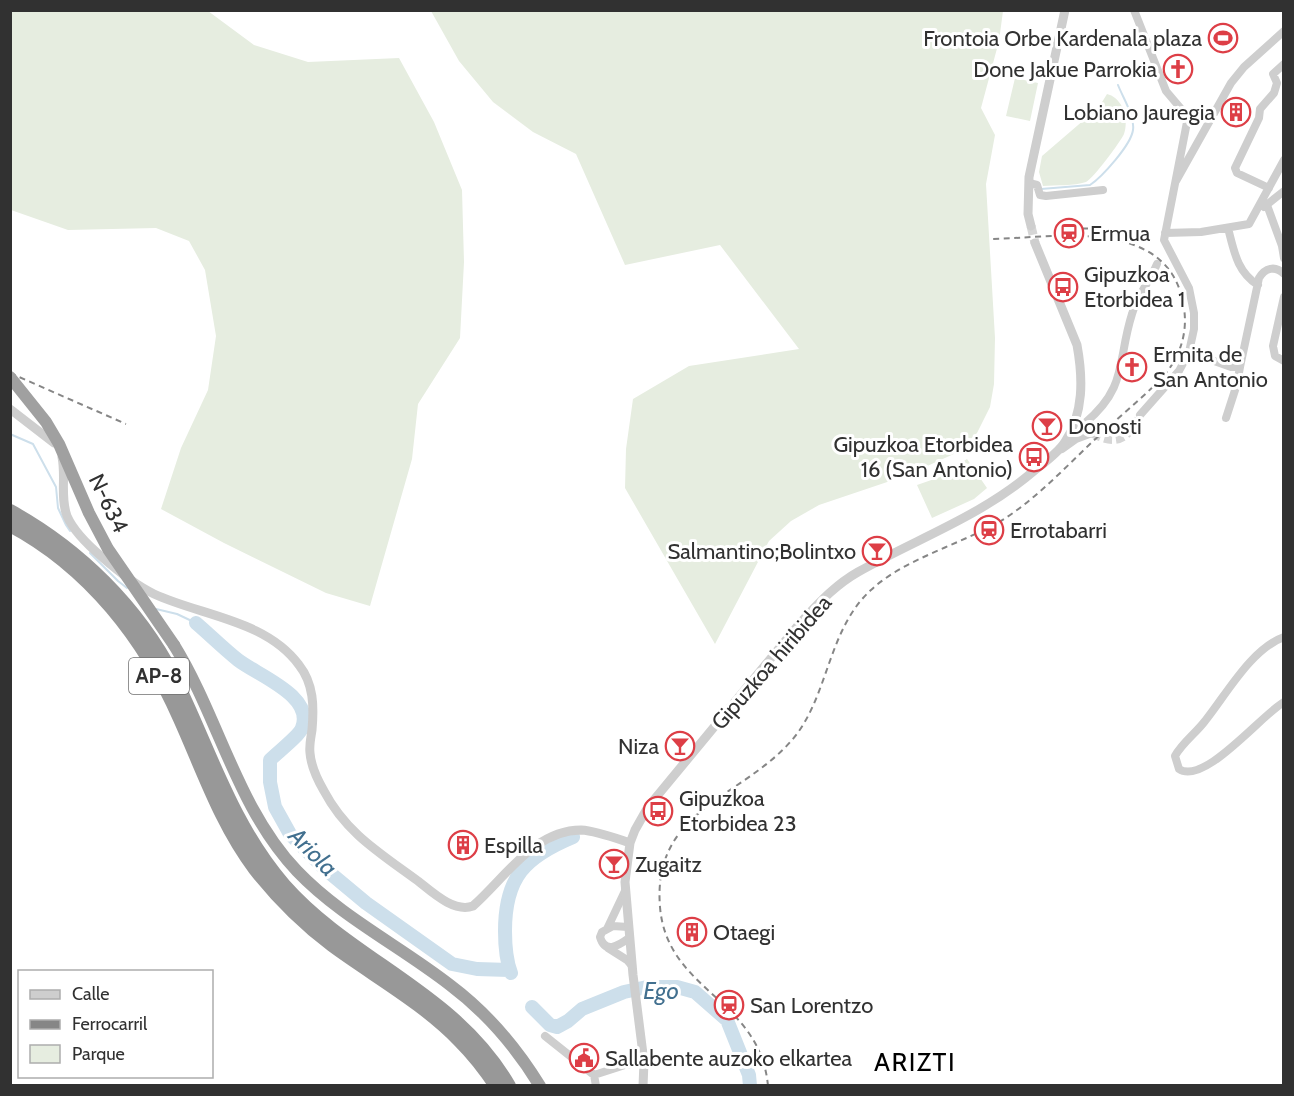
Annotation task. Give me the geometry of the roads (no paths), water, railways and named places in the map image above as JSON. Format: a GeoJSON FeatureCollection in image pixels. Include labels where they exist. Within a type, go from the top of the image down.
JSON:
{"type":"FeatureCollection","features":[{"type":"Feature","properties":{"kind":"highway","name":"N-634"},"geometry":{"type":"LineString","coordinates":[[10,376],[46,422],[59,444],[89,513],[108,549],[189,670],[248,801],[281,852],[319,891],[359,922],[451,985],[478,1009],[504,1035],[525,1061],[540,1086]]}},
{"type":"Feature","properties":{"kind":"highway","name":"AP-8"},"geometry":{"type":"LineString","coordinates":[[10,511],[31,523],[84,562],[109,586],[141,623],[173,675],[245,833],[285,886],[312,914],[432,1007],[487,1053],[509,1086]]}},
{"type":"Feature","properties":{"kind":"highway","name":"AP-8"},"geometry":{"type":"LineString","coordinates":[[10,525],[55,553],[78,573],[100,594],[131,632],[162,681],[234,838],[274,891],[304,922],[332,945],[432,1007]]}},
{"type":"Feature","properties":{"kind":"highway","name":"AP-8"},"geometry":{"type":"LineString","coordinates":[[463,1035],[496,1086]]}},
{"type":"Feature","properties":{"kind":"street"},"geometry":{"type":"LineString","coordinates":[[1134,10],[1167,91],[1188,117],[1164,240],[1192,300],[1194,329],[1189,352],[1173,379],[1140,415]]}},
{"type":"Feature","properties":{"kind":"street"},"geometry":{"type":"LineString","coordinates":[[1030,226],[1029,183],[1065,12]]}},
{"type":"Feature","properties":{"kind":"street"},"geometry":{"type":"LineString","coordinates":[[1176,181],[1226,95],[1228,87],[1238,74],[1284,31]]}},
{"type":"Feature","properties":{"kind":"street"},"geometry":{"type":"LineString","coordinates":[[1269,188],[1235,170],[1259,118],[1260,109],[1274,93],[1277,83],[1272,74],[1284,64]]}},
{"type":"Feature","properties":{"kind":"street"},"geometry":{"type":"LineString","coordinates":[[1284,160],[1269,188],[1267,202],[1284,258]]}},
{"type":"Feature","properties":{"kind":"street"},"geometry":{"type":"LineString","coordinates":[[1029,183],[1037,185],[1040,195],[1046,196],[1103,190]]}},
{"type":"Feature","properties":{"kind":"street"},"geometry":{"type":"LineString","coordinates":[[1165,232],[1228,228],[1249,224],[1258,210],[1284,191]]}},
{"type":"Feature","properties":{"kind":"street"},"geometry":{"type":"LineString","coordinates":[[1228,228],[1240,268],[1247,278],[1258,285]]}},
{"type":"Feature","properties":{"kind":"street","name":"Gipuzkoa hiribidea"},"geometry":{"type":"LineString","coordinates":[[644,1086],[644,1062],[628,927],[626,891],[627,857],[630,843],[648,807],[800,623],[825,596],[857,573],[986,507],[1012,489],[1065,442],[1079,407],[1082,384],[1077,345],[1035,243]]}},
{"type":"Feature","properties":{"kind":"street"},"geometry":{"type":"LineString","coordinates":[[1085,423],[1105,405],[1114,389],[1132,314],[1157,264]]}},
{"type":"Feature","properties":{"kind":"street"},"geometry":{"type":"LineString","coordinates":[[1226,418],[1237,384],[1261,274],[1268,269],[1277,268],[1284,274]]}},
{"type":"Feature","properties":{"kind":"street"},"geometry":{"type":"LineString","coordinates":[[1284,297],[1273,346],[1275,356],[1284,361]]}},
{"type":"Feature","properties":{"kind":"street"},"geometry":{"type":"LineString","coordinates":[[1189,352],[1240,368]]}},
{"type":"Feature","properties":{"kind":"street"},"geometry":{"type":"LineString","coordinates":[[1079,407],[1091,434]]}},
{"type":"Feature","properties":{"kind":"street"},"geometry":{"type":"LineString","coordinates":[[1079,407],[1078,419],[1083,430],[1091,434]]}},
{"type":"Feature","properties":{"kind":"street"},"geometry":{"type":"LineString","coordinates":[[10,409],[47,435],[59,447],[63,459],[64,501],[67,516],[93,549],[131,580],[154,594],[232,621],[267,637],[280,645],[299,664],[308,678],[313,696],[309,751],[313,768],[332,806],[355,834],[436,894],[457,906],[467,908],[473,906],[539,843],[571,831],[590,832],[630,843]]}},
{"type":"Feature","properties":{"kind":"street"},"geometry":{"type":"LineString","coordinates":[[1054,454],[1071,442],[1091,434]]}},
{"type":"Feature","properties":{"kind":"street"},"geometry":{"type":"LineString","coordinates":[[1284,637],[1266,647],[1247,666],[1203,724],[1180,748],[1175,756],[1179,769],[1190,772],[1209,765],[1284,702]]}},
{"type":"Feature","properties":{"kind":"street"},"geometry":{"type":"LineString","coordinates":[[607,928],[626,891]]}},
{"type":"Feature","properties":{"kind":"street"},"geometry":{"type":"LineString","coordinates":[[628,927],[607,928],[600,937],[604,946],[627,960],[632,966]]}},
{"type":"Feature","properties":{"kind":"street"},"geometry":{"type":"LineString","coordinates":[[608,948],[618,946],[630,938]]}},
{"type":"Feature","properties":{"kind":"street"},"geometry":{"type":"LineString","coordinates":[[544,1036],[594,1075],[596,1086]]}},
{"type":"Feature","properties":{"kind":"street"},"geometry":{"type":"LineString","coordinates":[[594,1075],[644,1062]]}},
{"type":"Feature","properties":{"kind":"waterway"},"geometry":{"type":"LineString","coordinates":[[1041,189],[1090,185],[1122,152],[1131,136],[1133,125],[1118,85]]}},
{"type":"Feature","properties":{"kind":"waterway"},"geometry":{"type":"LineString","coordinates":[[10,434],[33,444],[56,487],[58,508],[70,531]]}},
{"type":"Feature","properties":{"kind":"waterway"},"geometry":{"type":"LineString","coordinates":[[90,553],[127,588]]}},
{"type":"Feature","properties":{"kind":"waterway"},"geometry":{"type":"LineString","coordinates":[[156,609],[177,614],[196,623]]}},
{"type":"Feature","properties":{"kind":"waterway","name":"Ariola"},"geometry":{"type":"LineString","coordinates":[[196,623],[238,660],[282,688],[300,706],[304,717],[302,728],[293,740],[270,760],[270,782],[275,807],[290,834],[324,868],[366,903],[452,964],[477,969],[509,970]]}},
{"type":"Feature","properties":{"kind":"waterway","name":"Ego"},"geometry":{"type":"LineString","coordinates":[[511,973],[506,952],[505,931],[506,912],[514,883],[530,861],[573,837]]}},
{"type":"Feature","properties":{"kind":"waterway","name":"Ego"},"geometry":{"type":"LineString","coordinates":[[532,1007],[550,1025],[557,1027],[582,1009],[624,992],[647,987],[677,987],[695,992],[727,1020],[749,1075],[750,1086]]}},
{"type":"Feature","properties":{"kind":"tunnel"},"geometry":{"type":"LineString","coordinates":[[1031,226],[1035,243]]}},
{"type":"Feature","properties":{"kind":"tunnel"},"geometry":{"type":"LineString","coordinates":[[1093,434],[1109,440],[1122,438],[1132,430],[1140,415]]}},
{"type":"Feature","properties":{"kind":"railway"},"geometry":{"type":"LineString","coordinates":[[1061,228],[1109,229]]}},
{"type":"Feature","properties":{"kind":"railway"},"geometry":{"type":"LineString","coordinates":[[768,1086],[761,1057],[749,1033],[732,1013],[695,978],[679,958],[666,935],[660,907],[661,874],[670,848],[685,827],[704,809],[771,760],[792,740],[814,704],[845,624],[856,606],[871,590],[900,569],[988,528],[1027,503],[1161,379],[1173,363],[1181,346],[1185,318],[1175,278],[1157,258],[1134,245],[1106,238],[1077,236],[990,239]]}},
{"type":"Feature","properties":{"kind":"railway"},"geometry":{"type":"LineString","coordinates":[[10,373],[126,424]]}},
{"type":"Feature","properties":{"kind":"place","name":"Frontoia Orbe Kardenala plaza"},"geometry":{"type":"Point","coordinates":[1223,38]}},
{"type":"Feature","properties":{"kind":"place","name":"Done Jakue Parrokia"},"geometry":{"type":"Point","coordinates":[1178,69]}},
{"type":"Feature","properties":{"kind":"place","name":"Lobiano Jauregia"},"geometry":{"type":"Point","coordinates":[1236,112]}},
{"type":"Feature","properties":{"kind":"place","name":"Ermua"},"geometry":{"type":"Point","coordinates":[1069,233]}},
{"type":"Feature","properties":{"kind":"place","name":"Gipuzkoa Etorbidea 1"},"geometry":{"type":"Point","coordinates":[1063,287]}},
{"type":"Feature","properties":{"kind":"place","name":"Ermita de San Antonio"},"geometry":{"type":"Point","coordinates":[1132,367]}},
{"type":"Feature","properties":{"kind":"place","name":"Donosti"},"geometry":{"type":"Point","coordinates":[1047,426]}},
{"type":"Feature","properties":{"kind":"place","name":"Gipuzkoa Etorbidea 16 (San Antonio)"},"geometry":{"type":"Point","coordinates":[1034,457]}},
{"type":"Feature","properties":{"kind":"place","name":"Errotabarri"},"geometry":{"type":"Point","coordinates":[989,530]}},
{"type":"Feature","properties":{"kind":"place","name":"Salmantino;Bolintxo"},"geometry":{"type":"Point","coordinates":[877,551]}},
{"type":"Feature","properties":{"kind":"place","name":"Niza"},"geometry":{"type":"Point","coordinates":[680,746]}},
{"type":"Feature","properties":{"kind":"place","name":"Gipuzkoa Etorbidea 23"},"geometry":{"type":"Point","coordinates":[658,811]}},
{"type":"Feature","properties":{"kind":"place","name":"Espilla"},"geometry":{"type":"Point","coordinates":[463,845]}},
{"type":"Feature","properties":{"kind":"place","name":"Zugaitz"},"geometry":{"type":"Point","coordinates":[614,864]}},
{"type":"Feature","properties":{"kind":"place","name":"Otaegi"},"geometry":{"type":"Point","coordinates":[692,932]}},
{"type":"Feature","properties":{"kind":"place","name":"San Lorentzo"},"geometry":{"type":"Point","coordinates":[729,1005]}},
{"type":"Feature","properties":{"kind":"place","name":"Sallabente auzoko elkartea"},"geometry":{"type":"Point","coordinates":[584,1058]}},
{"type":"Feature","properties":{"kind":"district","name":"ARIZTI"},"geometry":{"type":"Point","coordinates":[915,1062]}}]}
